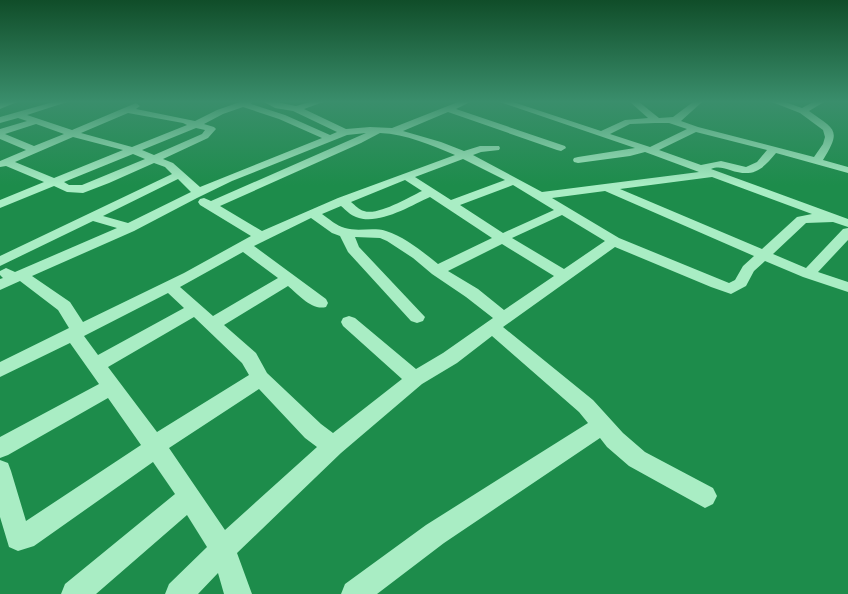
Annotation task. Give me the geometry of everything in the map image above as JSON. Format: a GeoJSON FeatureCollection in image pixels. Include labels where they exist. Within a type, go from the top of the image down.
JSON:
{"type":"FeatureCollection","features":[{"type":"Feature","properties":{"kind":"street"},"geometry":{"type":"LineString","coordinates":[[62,130],[133,150],[169,165],[195,193],[211,206],[262,236]]}},
{"type":"Feature","properties":{"kind":"street"},"geometry":{"type":"LineString","coordinates":[[2,163],[84,130]]}},
{"type":"Feature","properties":{"kind":"street"},"geometry":{"type":"LineString","coordinates":[[0,204],[183,130]]}},
{"type":"Feature","properties":{"kind":"street"},"geometry":{"type":"LineString","coordinates":[[2,163],[28,170],[67,188],[83,189],[105,181],[205,136],[211,130]]}},
{"type":"Feature","properties":{"kind":"street"},"geometry":{"type":"LineString","coordinates":[[311,130],[330,138]]}},
{"type":"Feature","properties":{"kind":"street"},"geometry":{"type":"LineString","coordinates":[[340,130],[345,132]]}},
{"type":"Feature","properties":{"kind":"street"},"geometry":{"type":"LineString","coordinates":[[0,285],[129,228],[195,193],[345,132],[358,130],[393,131],[415,135],[478,161],[541,196],[614,241],[731,289],[741,283],[748,269],[802,220],[819,217],[841,221]]}},
{"type":"Feature","properties":{"kind":"street"},"geometry":{"type":"LineString","coordinates":[[211,206],[358,141],[378,130]]}},
{"type":"Feature","properties":{"kind":"street"},"geometry":{"type":"LineString","coordinates":[[508,130],[561,148]]}},
{"type":"Feature","properties":{"kind":"street"},"geometry":{"type":"LineString","coordinates":[[588,130],[702,169],[841,221]]}},
{"type":"Feature","properties":{"kind":"street"},"geometry":{"type":"LineString","coordinates":[[601,134],[611,130]]}},
{"type":"Feature","properties":{"kind":"street"},"geometry":{"type":"LineString","coordinates":[[578,160],[648,150],[693,130]]}},
{"type":"Feature","properties":{"kind":"street"},"geometry":{"type":"LineString","coordinates":[[698,130],[848,170]]}},
{"type":"Feature","properties":{"kind":"street"},"geometry":{"type":"LineString","coordinates":[[817,161],[828,144],[830,137],[827,130]]}},
{"type":"Feature","properties":{"kind":"street"},"geometry":{"type":"LineString","coordinates":[[0,135],[35,150]]}},
{"type":"Feature","properties":{"kind":"street"},"geometry":{"type":"LineString","coordinates":[[0,370],[170,286],[262,236],[312,213],[480,149],[495,148]]}},
{"type":"Feature","properties":{"kind":"street"},"geometry":{"type":"LineString","coordinates":[[702,169],[719,163],[748,171],[761,164],[774,149]]}},
{"type":"Feature","properties":{"kind":"street"},"geometry":{"type":"LineString","coordinates":[[0,262],[178,174]]}},
{"type":"Feature","properties":{"kind":"street"},"geometry":{"type":"LineString","coordinates":[[541,196],[714,174]]}},
{"type":"Feature","properties":{"kind":"street"},"geometry":{"type":"LineString","coordinates":[[406,176],[449,205],[565,276]]}},
{"type":"Feature","properties":{"kind":"street"},"geometry":{"type":"LineString","coordinates":[[449,205],[514,181]]}},
{"type":"Feature","properties":{"kind":"street"},"geometry":{"type":"LineString","coordinates":[[607,188],[645,206],[765,254],[808,274],[848,287]]}},
{"type":"Feature","properties":{"kind":"street"},"geometry":{"type":"LineString","coordinates":[[342,201],[362,215],[370,216],[430,192]]}},
{"type":"Feature","properties":{"kind":"street"},"geometry":{"type":"LineString","coordinates":[[437,271],[502,238],[563,210]]}},
{"type":"Feature","properties":{"kind":"street"},"geometry":{"type":"LineString","coordinates":[[312,213],[337,230],[346,233],[382,234],[392,238],[418,255],[437,271],[472,293],[498,322],[556,380],[586,406],[615,440],[637,459],[705,496]]}},
{"type":"Feature","properties":{"kind":"street"},"geometry":{"type":"LineString","coordinates":[[92,217],[129,228]]}},
{"type":"Feature","properties":{"kind":"street"},"geometry":{"type":"LineString","coordinates":[[808,274],[848,232]]}},
{"type":"Feature","properties":{"kind":"street"},"geometry":{"type":"LineString","coordinates":[[346,233],[353,249],[417,317]]}},
{"type":"Feature","properties":{"kind":"street"},"geometry":{"type":"LineString","coordinates":[[179,594],[223,549],[333,446],[415,379],[450,358],[498,322],[614,241]]}},
{"type":"Feature","properties":{"kind":"street"},"geometry":{"type":"LineString","coordinates":[[245,246],[320,303]]}},
{"type":"Feature","properties":{"kind":"street"},"geometry":{"type":"LineString","coordinates":[[0,269],[18,276],[64,306],[96,365],[190,497],[223,549],[238,594]]}},
{"type":"Feature","properties":{"kind":"street"},"geometry":{"type":"LineString","coordinates":[[212,324],[288,279]]}},
{"type":"Feature","properties":{"kind":"street"},"geometry":{"type":"LineString","coordinates":[[170,286],[249,358],[260,378],[313,431],[333,446]]}},
{"type":"Feature","properties":{"kind":"street"},"geometry":{"type":"LineString","coordinates":[[96,365],[196,309]]}},
{"type":"Feature","properties":{"kind":"street"},"geometry":{"type":"LineString","coordinates":[[349,322],[415,379]]}},
{"type":"Feature","properties":{"kind":"street"},"geometry":{"type":"LineString","coordinates":[[0,470],[18,538],[24,538],[155,447],[260,378]]}},
{"type":"Feature","properties":{"kind":"street"},"geometry":{"type":"LineString","coordinates":[[0,448],[111,387]]}},
{"type":"Feature","properties":{"kind":"street"},"geometry":{"type":"LineString","coordinates":[[355,594],[435,534],[603,425]]}},
{"type":"Feature","properties":{"kind":"street"},"geometry":{"type":"LineString","coordinates":[[76,594],[190,497]]}}]}
